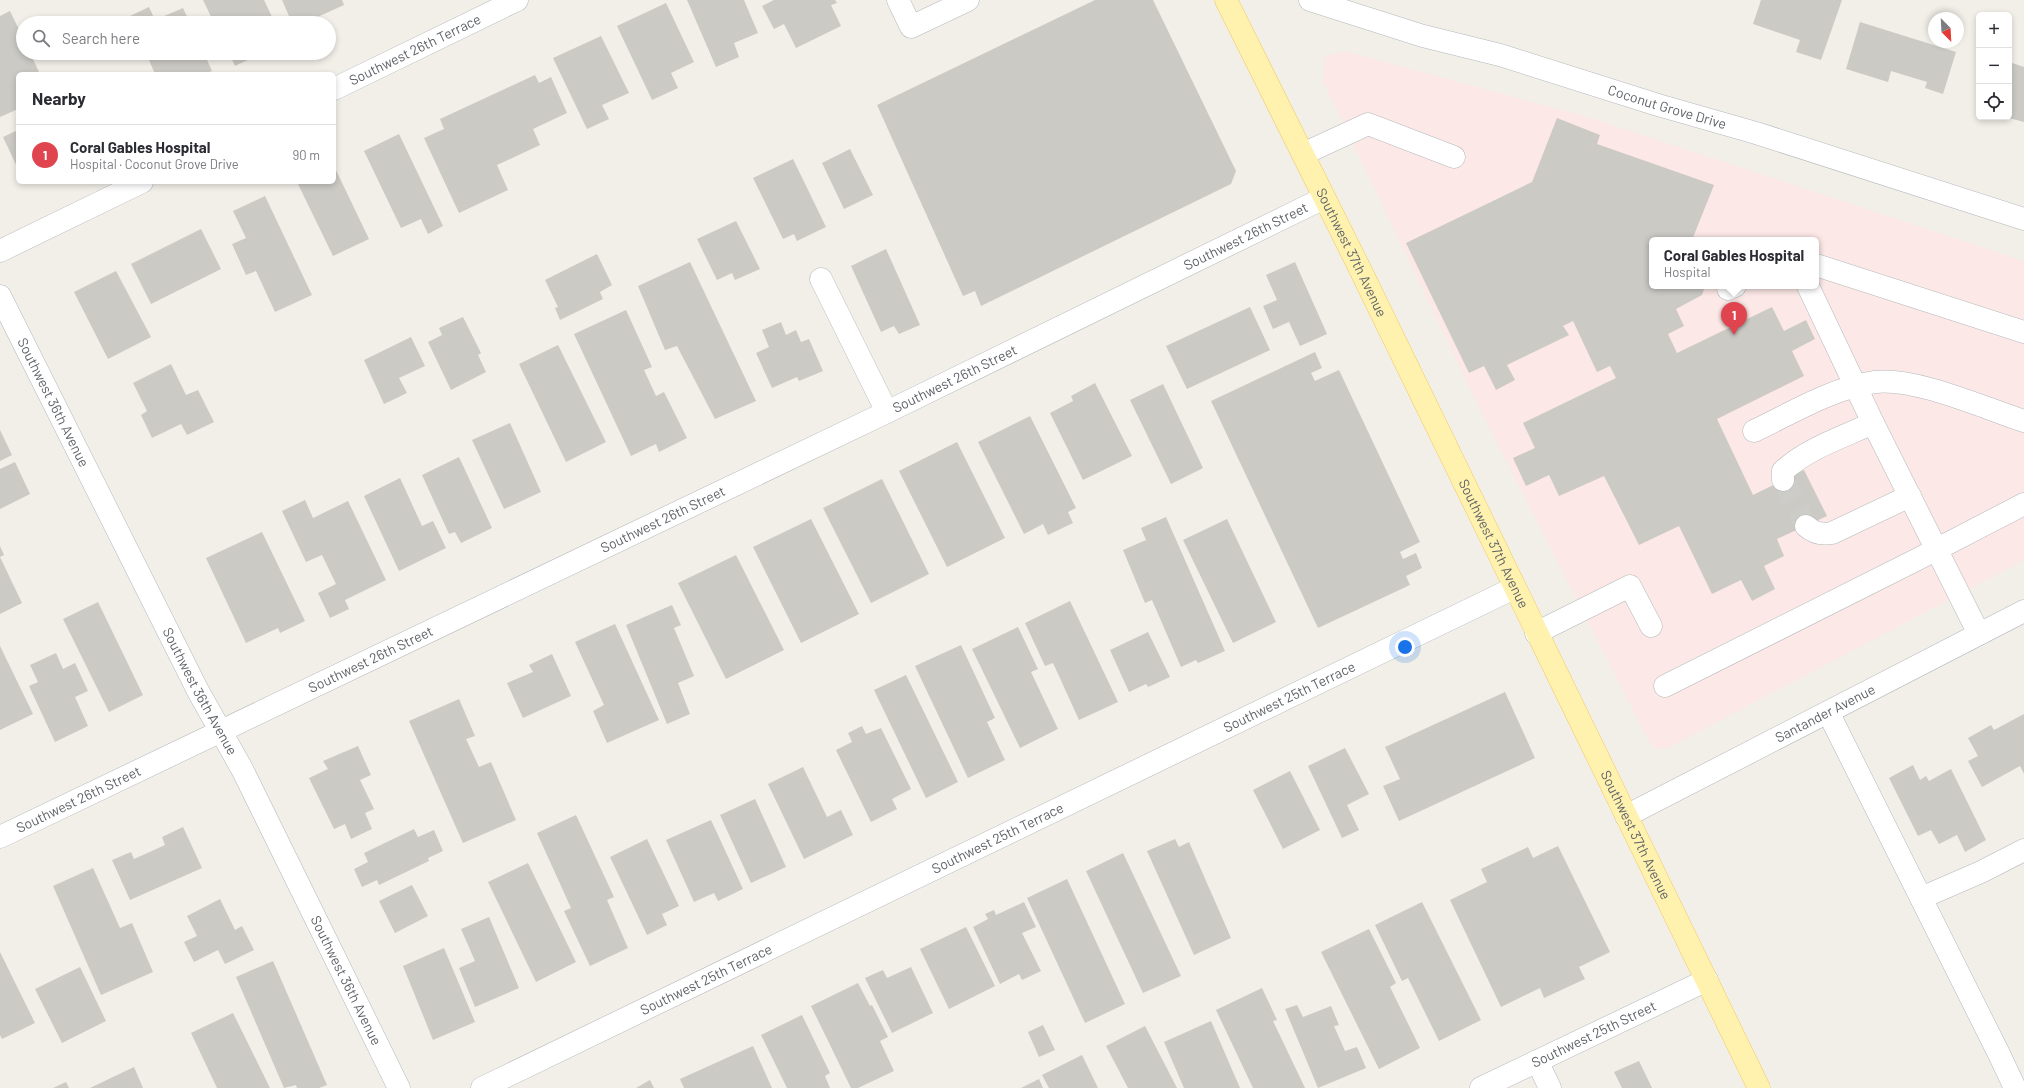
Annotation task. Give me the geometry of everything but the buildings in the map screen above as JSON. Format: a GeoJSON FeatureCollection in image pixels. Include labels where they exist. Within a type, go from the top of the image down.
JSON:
{"type":"FeatureCollection","features":[{"type":"Feature","properties":{"kind":"main road","name":"Southwest 37th Avenue"},"geometry":{"type":"LineString","coordinates":[[1226,0],[1303,154],[1759,1088]]}},
{"type":"Feature","properties":{"kind":"street","name":"Southwest 26th Terrace"},"geometry":{"type":"LineString","coordinates":[[336,88],[517,0]]}},
{"type":"Feature","properties":{"kind":"street"},"geometry":{"type":"LineString","coordinates":[[898,0],[911,27],[968,0]]}},
{"type":"Feature","properties":{"kind":"street","name":"Coconut Grove Drive"},"geometry":{"type":"LineString","coordinates":[[1310,0],[1416,34],[1500,54],[1658,105],[1756,133],[2024,219]]}},
{"type":"Feature","properties":{"kind":"street"},"geometry":{"type":"LineString","coordinates":[[1303,154],[1368,124],[1454,157]]}},
{"type":"Feature","properties":{"kind":"street"},"geometry":{"type":"LineString","coordinates":[[0,251],[138,184]]}},
{"type":"Feature","properties":{"kind":"street","name":"Southwest 26th Street"},"geometry":{"type":"LineString","coordinates":[[0,837],[888,412],[1324,198]]}},
{"type":"Feature","properties":{"kind":"street"},"geometry":{"type":"LineString","coordinates":[[1819,267],[2024,332]]}},
{"type":"Feature","properties":{"kind":"street"},"geometry":{"type":"LineString","coordinates":[[821,280],[888,412]]}},
{"type":"Feature","properties":{"kind":"street"},"geometry":{"type":"LineString","coordinates":[[1809,289],[1873,423],[1978,634]]}},
{"type":"Feature","properties":{"kind":"street","name":"Southwest 36th Avenue"},"geometry":{"type":"LineString","coordinates":[[0,296],[195,684],[242,769],[399,1088]]}},
{"type":"Feature","properties":{"kind":"street"},"geometry":{"type":"LineString","coordinates":[[1754,431],[1838,391],[1875,382],[1914,385],[2024,421]]}},
{"type":"Feature","properties":{"kind":"street"},"geometry":{"type":"LineString","coordinates":[[1783,480],[1783,471],[1793,462],[1806,454],[1873,423]]}},
{"type":"Feature","properties":{"kind":"street"},"geometry":{"type":"LineString","coordinates":[[1806,526],[1812,532],[1823,534],[1832,533],[1910,496]]}},
{"type":"Feature","properties":{"kind":"street"},"geometry":{"type":"LineString","coordinates":[[1665,686],[2024,504]]}},
{"type":"Feature","properties":{"kind":"street"},"geometry":{"type":"LineString","coordinates":[[1536,633],[1630,586],[1651,626]]}},
{"type":"Feature","properties":{"kind":"street","name":"Southwest 25th Terrace"},"geometry":{"type":"LineString","coordinates":[[482,1088],[1514,588]]}},
{"type":"Feature","properties":{"kind":"street","name":"Santander Avenue"},"geometry":{"type":"LineString","coordinates":[[1626,816],[2024,611]]}},
{"type":"Feature","properties":{"kind":"street"},"geometry":{"type":"LineString","coordinates":[[1828,712],[2015,1088]]}},
{"type":"Feature","properties":{"kind":"street"},"geometry":{"type":"LineString","coordinates":[[1921,898],[1975,875],[2024,850]]}},
{"type":"Feature","properties":{"kind":"street","name":"Southwest 25th Street"},"geometry":{"type":"LineString","coordinates":[[1482,1088],[1707,980]]}},
{"type":"Feature","properties":{"kind":"street"},"geometry":{"type":"LineString","coordinates":[[1538,1061],[1550,1088]]}},
{"type":"Feature","properties":{"kind":"shaded area"},"geometry":{"type":"Polygon","coordinates":[[[1345,51],[1591,118],[2024,261],[2024,560],[1668,748],[1656,749],[1649,742],[1480,409],[1323,81],[1325,56],[1345,51]]]}},
{"type":"Feature","properties":{"kind":"tunnel"},"geometry":{"type":"LineString","coordinates":[[1783,480],[1806,526]]}},
{"type":"Feature","properties":{"kind":"place","name":"Coral Gables Hospital"},"geometry":{"type":"Point","coordinates":[1734,335]}}]}
